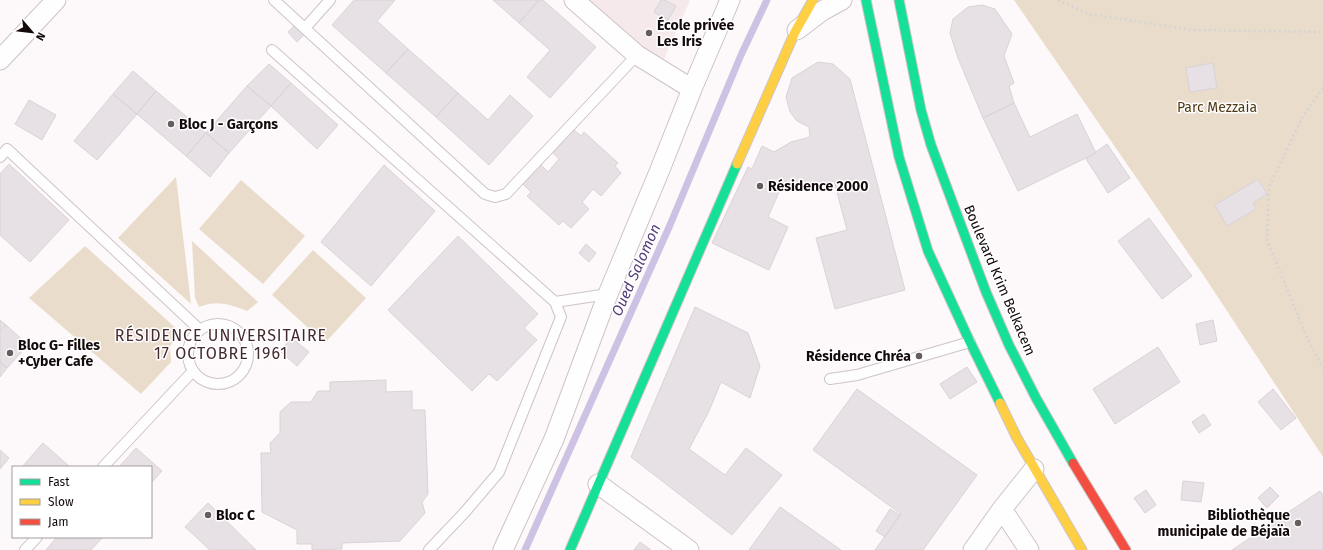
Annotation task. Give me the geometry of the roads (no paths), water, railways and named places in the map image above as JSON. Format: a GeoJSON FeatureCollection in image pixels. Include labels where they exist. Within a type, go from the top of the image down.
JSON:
{"type":"FeatureCollection","features":[{"type":"Feature","properties":{"kind":"main road"},"geometry":{"type":"LineString","coordinates":[[570,550],[795,32],[813,0]]}},
{"type":"Feature","properties":{"kind":"main road"},"geometry":{"type":"LineString","coordinates":[[866,0],[899,157],[928,251],[1017,438],[1082,550]]}},
{"type":"Feature","properties":{"kind":"main road","name":"Boulevard Krim Belkacem"},"geometry":{"type":"LineString","coordinates":[[899,0],[921,111],[974,262],[1010,345],[1044,412],[1074,466],[1126,550]]}},
{"type":"Feature","properties":{"kind":"street"},"geometry":{"type":"LineString","coordinates":[[0,60],[56,0]]}},
{"type":"Feature","properties":{"kind":"street"},"geometry":{"type":"LineString","coordinates":[[574,0],[637,55],[692,89]]}},
{"type":"Feature","properties":{"kind":"street"},"geometry":{"type":"LineString","coordinates":[[503,550],[554,439],[608,294],[730,0]]}},
{"type":"Feature","properties":{"kind":"street"},"geometry":{"type":"LineString","coordinates":[[795,32],[822,11],[842,0]]}},
{"type":"Feature","properties":{"kind":"street"},"geometry":{"type":"LineString","coordinates":[[973,550],[1002,509],[1034,468]]}},
{"type":"Feature","properties":{"kind":"street"},"geometry":{"type":"LineString","coordinates":[[598,484],[689,550]]}},
{"type":"Feature","properties":{"kind":"street"},"geometry":{"type":"LineString","coordinates":[[1002,509],[1029,550]]}},
{"type":"Feature","properties":{"kind":"lane"},"geometry":{"type":"LineString","coordinates":[[274,0],[485,194],[496,197],[506,194],[637,55]]}},
{"type":"Feature","properties":{"kind":"lane"},"geometry":{"type":"LineString","coordinates":[[305,28],[330,0]]}},
{"type":"Feature","properties":{"kind":"lane"},"geometry":{"type":"LineString","coordinates":[[272,50],[555,302],[561,318],[499,472],[465,512],[429,550]]}},
{"type":"Feature","properties":{"kind":"lane"},"geometry":{"type":"LineString","coordinates":[[2,150],[200,330]]}},
{"type":"Feature","properties":{"kind":"lane"},"geometry":{"type":"LineString","coordinates":[[555,302],[608,294]]}},
{"type":"Feature","properties":{"kind":"lane"},"geometry":{"type":"LineString","coordinates":[[219,324],[229,326],[238,331],[244,339],[248,349],[248,359],[244,369],[238,377],[229,382],[220,384],[209,383],[200,379],[193,371],[189,363],[188,349],[194,337],[200,330],[209,325],[219,324]]}},
{"type":"Feature","properties":{"kind":"lane"},"geometry":{"type":"LineString","coordinates":[[830,379],[857,375],[970,342]]}},
{"type":"Feature","properties":{"kind":"lane"},"geometry":{"type":"LineString","coordinates":[[104,466],[193,371]]}},
{"type":"Feature","properties":{"kind":"lane"},"geometry":{"type":"LineString","coordinates":[[25,550],[36,538]]}},
{"type":"Feature","properties":{"kind":"waterway","name":"Oued Salomon"},"geometry":{"type":"LineString","coordinates":[[525,550],[670,225],[741,55],[767,0]]}},
{"type":"Feature","properties":{"kind":"place","name":"École privée Les Iris"},"geometry":{"type":"Point","coordinates":[649,33]}},
{"type":"Feature","properties":{"kind":"place","name":"Bloc J - Garçons"},"geometry":{"type":"Point","coordinates":[171,124]}},
{"type":"Feature","properties":{"kind":"place","name":"Résidence 2000"},"geometry":{"type":"Point","coordinates":[760,186]}},
{"type":"Feature","properties":{"kind":"place","name":"Bloc G- Filles +Cyber Cafe"},"geometry":{"type":"Point","coordinates":[10,353]}},
{"type":"Feature","properties":{"kind":"place","name":"Résidence Chréa"},"geometry":{"type":"Point","coordinates":[919,356]}},
{"type":"Feature","properties":{"kind":"place","name":"Bloc C"},"geometry":{"type":"Point","coordinates":[208,515]}},
{"type":"Feature","properties":{"kind":"place","name":"Bibliothèque municipale de Béjaïa"},"geometry":{"type":"Point","coordinates":[1298,523]}},
{"type":"Feature","properties":{"kind":"district","name":"RÉSIDENCE UNIVERSITAIRE 17 OCTOBRE 1961"},"geometry":{"type":"Point","coordinates":[221,344]}},
{"type":"Feature","properties":{"kind":"park label","name":"Parc Mezzaia"},"geometry":{"type":"Point","coordinates":[1217,107]}}]}
